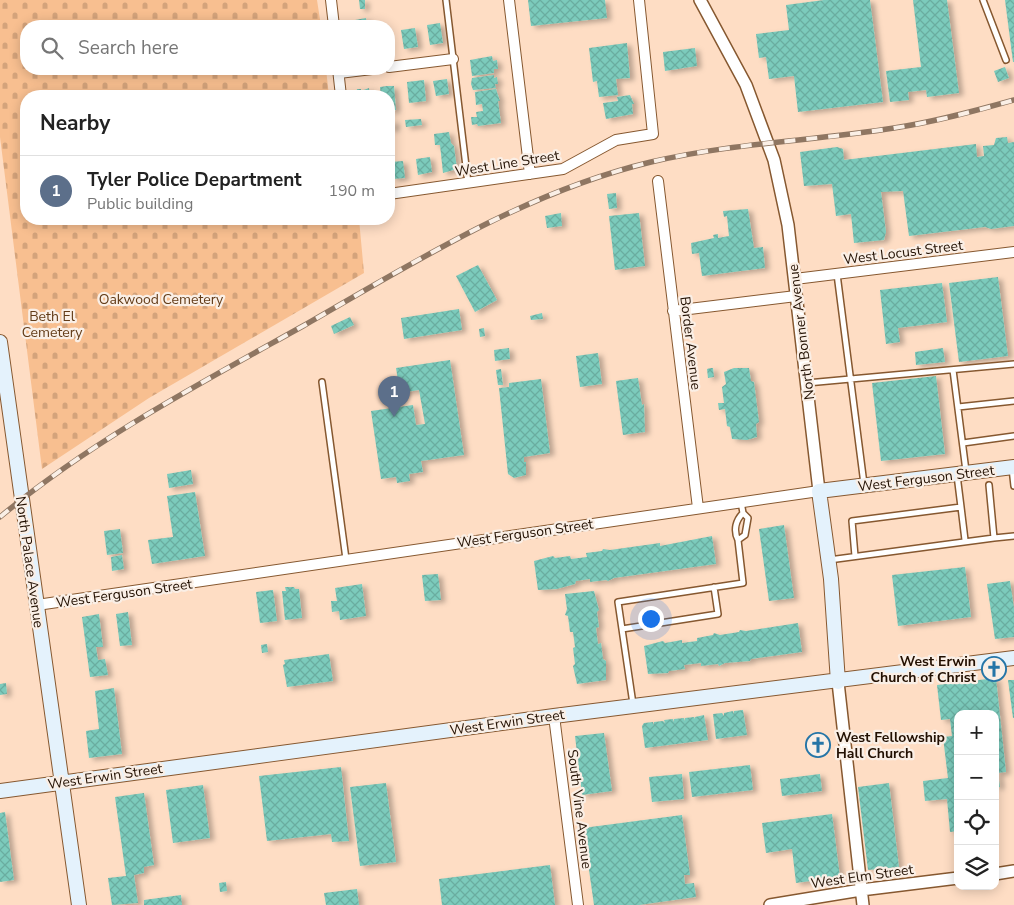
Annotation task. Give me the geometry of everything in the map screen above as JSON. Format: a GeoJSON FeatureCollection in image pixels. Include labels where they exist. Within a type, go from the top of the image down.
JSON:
{"type":"FeatureCollection","features":[{"type":"Feature","properties":{"kind":"main road","name":"North Palace Avenue"},"geometry":{"type":"LineString","coordinates":[[0,342],[79,905]]}},
{"type":"Feature","properties":{"kind":"main road","name":"West Ferguson Street"},"geometry":{"type":"LineString","coordinates":[[819,490],[1013,467]]}},
{"type":"Feature","properties":{"kind":"main road","name":"North Bonner Avenue"},"geometry":{"type":"LineString","coordinates":[[819,490],[828,560],[838,682]]}},
{"type":"Feature","properties":{"kind":"main road","name":"West Erwin Street"},"geometry":{"type":"LineString","coordinates":[[0,791],[554,716],[838,682],[1014,658]]}},
{"type":"Feature","properties":{"kind":"street"},"geometry":{"type":"LineString","coordinates":[[331,0],[333,20]]}},
{"type":"Feature","properties":{"kind":"street"},"geometry":{"type":"LineString","coordinates":[[509,0],[530,174]]}},
{"type":"Feature","properties":{"kind":"street","name":"West Line Street"},"geometry":{"type":"LineString","coordinates":[[395,193],[468,184],[570,166],[616,140],[653,134],[639,0]]}},
{"type":"Feature","properties":{"kind":"street","name":"North Bonner Avenue"},"geometry":{"type":"LineString","coordinates":[[700,0],[746,86],[762,124],[774,160],[788,225],[819,490]]}},
{"type":"Feature","properties":{"kind":"street"},"geometry":{"type":"LineString","coordinates":[[395,66],[454,59]]}},
{"type":"Feature","properties":{"kind":"street"},"geometry":{"type":"LineString","coordinates":[[339,75],[341,90]]}},
{"type":"Feature","properties":{"kind":"street","name":"Border Avenue"},"geometry":{"type":"LineString","coordinates":[[658,181],[698,508]]}},
{"type":"Feature","properties":{"kind":"street","name":"West Locust Street"},"geometry":{"type":"LineString","coordinates":[[795,279],[1014,252]]}},
{"type":"Feature","properties":{"kind":"street"},"geometry":{"type":"LineString","coordinates":[[673,311],[796,296]]}},
{"type":"Feature","properties":{"kind":"street","name":"West Ferguson Street"},"geometry":{"type":"LineString","coordinates":[[37,605],[819,490]]}},
{"type":"Feature","properties":{"kind":"street"},"geometry":{"type":"LineString","coordinates":[[838,682],[863,905]]}},
{"type":"Feature","properties":{"kind":"street","name":"South Vine Avenue"},"geometry":{"type":"LineString","coordinates":[[554,716],[578,905]]}},
{"type":"Feature","properties":{"kind":"street"},"geometry":{"type":"LineString","coordinates":[[999,873],[1014,871]]}},
{"type":"Feature","properties":{"kind":"street","name":"West Elm Street"},"geometry":{"type":"LineString","coordinates":[[770,905],[861,890],[954,878]]}},
{"type":"Feature","properties":{"kind":"lane"},"geometry":{"type":"LineString","coordinates":[[446,0],[468,184]]}},
{"type":"Feature","properties":{"kind":"lane"},"geometry":{"type":"LineString","coordinates":[[983,0],[1006,60]]}},
{"type":"Feature","properties":{"kind":"lane"},"geometry":{"type":"LineString","coordinates":[[837,274],[849,380],[864,485]]}},
{"type":"Feature","properties":{"kind":"lane"},"geometry":{"type":"LineString","coordinates":[[807,383],[849,380],[925,370],[953,370],[1014,364]]}},
{"type":"Feature","properties":{"kind":"lane"},"geometry":{"type":"LineString","coordinates":[[953,370],[963,442],[961,507],[966,540]]}},
{"type":"Feature","properties":{"kind":"lane"},"geometry":{"type":"LineString","coordinates":[[322,382],[346,559]]}},
{"type":"Feature","properties":{"kind":"lane"},"geometry":{"type":"LineString","coordinates":[[958,407],[1014,401]]}},
{"type":"Feature","properties":{"kind":"lane"},"geometry":{"type":"LineString","coordinates":[[963,442],[1014,436]]}},
{"type":"Feature","properties":{"kind":"lane"},"geometry":{"type":"LineString","coordinates":[[1013,467],[1014,486]]}},
{"type":"Feature","properties":{"kind":"lane"},"geometry":{"type":"LineString","coordinates":[[989,485],[994,538]]}},
{"type":"Feature","properties":{"kind":"lane"},"geometry":{"type":"LineString","coordinates":[[738,540],[744,535],[748,518],[743,513],[741,502]]}},
{"type":"Feature","properties":{"kind":"lane"},"geometry":{"type":"LineString","coordinates":[[855,556],[852,521],[961,507]]}},
{"type":"Feature","properties":{"kind":"lane"},"geometry":{"type":"LineString","coordinates":[[633,706],[618,602],[743,583],[738,540],[735,534],[738,519],[743,513]]}},
{"type":"Feature","properties":{"kind":"lane"},"geometry":{"type":"LineString","coordinates":[[828,560],[966,540],[1014,536]]}},
{"type":"Feature","properties":{"kind":"lane"},"geometry":{"type":"LineString","coordinates":[[622,629],[718,614],[714,587]]}},
{"type":"Feature","properties":{"kind":"green space","name":"Oakwood Cemetery"},"geometry":{"type":"Polygon","coordinates":[[[0,0],[317,0],[320,20],[20,20],[20,75],[327,75],[328,90],[20,90],[20,225],[360,225],[364,273],[149,398],[42,469],[0,137],[0,0]]]}},
{"type":"Feature","properties":{"kind":"building"},"geometry":{"type":"Polygon","coordinates":[[[359,0],[365,0],[365,9],[360,9],[359,0]]]}},
{"type":"Feature","properties":{"kind":"building"},"geometry":{"type":"Polygon","coordinates":[[[528,0],[605,0],[607,18],[531,26],[528,0]]]}},
{"type":"Feature","properties":{"kind":"building"},"geometry":{"type":"Polygon","coordinates":[[[824,0],[870,0],[883,102],[798,112],[794,76],[769,79],[766,57],[759,58],[756,34],[789,30],[786,5],[824,0]]]}},
{"type":"Feature","properties":{"kind":"building"},"geometry":{"type":"Polygon","coordinates":[[[913,0],[947,0],[959,93],[927,97],[926,90],[908,92],[909,100],[890,102],[886,71],[921,67],[913,0]]]}},
{"type":"Feature","properties":{"kind":"building"},"geometry":{"type":"Polygon","coordinates":[[[1005,0],[1014,0],[1014,62],[1013,62],[1005,0]]]}},
{"type":"Feature","properties":{"kind":"building"},"geometry":{"type":"Polygon","coordinates":[[[440,23],[443,43],[430,45],[427,25],[440,23]]]}},
{"type":"Feature","properties":{"kind":"building"},"geometry":{"type":"Polygon","coordinates":[[[415,28],[418,47],[404,49],[401,30],[415,28]]]}},
{"type":"Feature","properties":{"kind":"building"},"geometry":{"type":"Polygon","coordinates":[[[627,43],[630,78],[616,79],[618,95],[599,97],[597,81],[593,82],[589,48],[627,43]]]}},
{"type":"Feature","properties":{"kind":"building"},"geometry":{"type":"Polygon","coordinates":[[[695,48],[697,66],[665,71],[663,52],[695,48]]]}},
{"type":"Feature","properties":{"kind":"building"},"geometry":{"type":"Polygon","coordinates":[[[492,56],[493,61],[497,60],[498,69],[494,69],[494,73],[472,76],[470,60],[492,56]]]}},
{"type":"Feature","properties":{"kind":"building"},"geometry":{"type":"Polygon","coordinates":[[[1005,67],[1009,78],[998,82],[994,71],[1005,67]]]}},
{"type":"Feature","properties":{"kind":"building"},"geometry":{"type":"Polygon","coordinates":[[[494,75],[494,78],[497,77],[498,84],[495,84],[496,88],[473,90],[472,78],[494,75]]]}},
{"type":"Feature","properties":{"kind":"building"},"geometry":{"type":"Polygon","coordinates":[[[447,79],[449,94],[436,96],[433,81],[447,79]]]}},
{"type":"Feature","properties":{"kind":"building"},"geometry":{"type":"Polygon","coordinates":[[[424,80],[426,101],[409,103],[407,82],[424,80]]]}},
{"type":"Feature","properties":{"kind":"building"},"geometry":{"type":"Polygon","coordinates":[[[394,86],[394,90],[380,90],[380,87],[394,86]]]}},
{"type":"Feature","properties":{"kind":"building"},"geometry":{"type":"Polygon","coordinates":[[[496,89],[500,101],[498,101],[501,123],[472,125],[471,117],[477,117],[476,112],[483,111],[482,104],[476,105],[475,92],[496,89]]]}},
{"type":"Feature","properties":{"kind":"building"},"geometry":{"type":"Polygon","coordinates":[[[630,95],[634,104],[632,104],[633,114],[606,119],[603,103],[618,101],[617,97],[630,95]]]}},
{"type":"Feature","properties":{"kind":"building"},"geometry":{"type":"Polygon","coordinates":[[[421,119],[422,125],[406,127],[405,120],[421,119]]]}},
{"type":"Feature","properties":{"kind":"building"},"geometry":{"type":"Polygon","coordinates":[[[449,132],[451,143],[454,146],[457,169],[443,173],[440,145],[435,145],[434,134],[449,132]]]}},
{"type":"Feature","properties":{"kind":"building"},"geometry":{"type":"Polygon","coordinates":[[[1007,137],[1008,143],[1014,142],[1014,226],[991,229],[985,227],[909,236],[903,191],[881,192],[886,232],[884,240],[854,243],[851,214],[836,216],[832,184],[804,186],[800,152],[837,147],[843,149],[844,160],[976,144],[977,157],[984,156],[983,146],[994,145],[996,138],[1007,137]]]}},
{"type":"Feature","properties":{"kind":"building"},"geometry":{"type":"Polygon","coordinates":[[[430,157],[432,172],[418,175],[416,159],[430,157]]]}},
{"type":"Feature","properties":{"kind":"building"},"geometry":{"type":"Polygon","coordinates":[[[403,161],[405,178],[395,179],[395,162],[403,161]]]}},
{"type":"Feature","properties":{"kind":"building"},"geometry":{"type":"Polygon","coordinates":[[[616,193],[617,208],[609,209],[607,194],[616,193]]]}},
{"type":"Feature","properties":{"kind":"building"},"geometry":{"type":"Polygon","coordinates":[[[748,209],[754,248],[763,247],[765,268],[702,276],[699,253],[692,254],[691,243],[714,238],[713,235],[718,234],[718,238],[729,236],[727,216],[724,217],[723,211],[748,209]]]}},
{"type":"Feature","properties":{"kind":"building"},"geometry":{"type":"Polygon","coordinates":[[[561,213],[562,226],[547,228],[545,216],[561,213]]]}},
{"type":"Feature","properties":{"kind":"building"},"geometry":{"type":"Polygon","coordinates":[[[639,213],[645,266],[615,270],[609,216],[639,213]]]}},
{"type":"Feature","properties":{"kind":"building"},"geometry":{"type":"Polygon","coordinates":[[[478,265],[497,300],[475,312],[456,276],[478,265]]]}},
{"type":"Feature","properties":{"kind":"building"},"geometry":{"type":"Polygon","coordinates":[[[998,277],[1008,356],[959,362],[949,283],[998,277]]]}},
{"type":"Feature","properties":{"kind":"building"},"geometry":{"type":"Polygon","coordinates":[[[942,283],[947,322],[898,328],[900,342],[886,344],[880,290],[942,283]]]}},
{"type":"Feature","properties":{"kind":"building"},"geometry":{"type":"Polygon","coordinates":[[[459,309],[462,330],[404,339],[401,318],[459,309]]]}},
{"type":"Feature","properties":{"kind":"building"},"geometry":{"type":"Polygon","coordinates":[[[542,313],[543,319],[531,320],[530,316],[542,313]]]}},
{"type":"Feature","properties":{"kind":"building"},"geometry":{"type":"Polygon","coordinates":[[[350,317],[354,325],[334,334],[331,326],[350,317]]]}},
{"type":"Feature","properties":{"kind":"building"},"geometry":{"type":"Polygon","coordinates":[[[484,328],[485,336],[480,337],[479,329],[484,328]]]}},
{"type":"Feature","properties":{"kind":"building"},"geometry":{"type":"Polygon","coordinates":[[[509,348],[510,359],[495,361],[494,350],[509,348]]]}},
{"type":"Feature","properties":{"kind":"building"},"geometry":{"type":"Polygon","coordinates":[[[943,348],[945,362],[916,365],[915,352],[943,348]]]}},
{"type":"Feature","properties":{"kind":"building"},"geometry":{"type":"Polygon","coordinates":[[[598,353],[602,384],[580,387],[576,356],[598,353]]]}},
{"type":"Feature","properties":{"kind":"building"},"geometry":{"type":"Polygon","coordinates":[[[450,360],[464,455],[421,461],[423,472],[409,474],[410,481],[397,483],[396,477],[381,479],[371,411],[413,405],[416,425],[425,424],[419,390],[400,393],[396,368],[450,360]]]}},
{"type":"Feature","properties":{"kind":"building"},"geometry":{"type":"Polygon","coordinates":[[[713,368],[714,377],[708,378],[707,369],[713,368]]]}},
{"type":"Feature","properties":{"kind":"building"},"geometry":{"type":"Polygon","coordinates":[[[734,368],[749,368],[751,381],[754,382],[759,422],[756,424],[757,437],[747,440],[732,439],[730,427],[727,426],[725,409],[719,410],[718,403],[724,403],[722,387],[726,384],[724,372],[734,368]]]}},
{"type":"Feature","properties":{"kind":"building"},"geometry":{"type":"Polygon","coordinates":[[[501,369],[503,385],[498,385],[496,370],[501,369]]]}},
{"type":"Feature","properties":{"kind":"building"},"geometry":{"type":"Polygon","coordinates":[[[936,376],[945,454],[881,461],[872,383],[936,376]]]}},
{"type":"Feature","properties":{"kind":"building"},"geometry":{"type":"Polygon","coordinates":[[[638,378],[642,405],[644,404],[645,432],[623,435],[616,381],[638,378]]]}},
{"type":"Feature","properties":{"kind":"building"},"geometry":{"type":"Polygon","coordinates":[[[541,379],[550,453],[524,457],[526,475],[514,478],[508,474],[499,388],[509,387],[509,383],[541,379]]]}},
{"type":"Feature","properties":{"kind":"building"},"geometry":{"type":"Polygon","coordinates":[[[191,470],[193,484],[169,488],[167,474],[191,470]]]}},
{"type":"Feature","properties":{"kind":"building"},"geometry":{"type":"Polygon","coordinates":[[[195,492],[205,556],[152,564],[148,540],[173,537],[167,496],[195,492]]]}},
{"type":"Feature","properties":{"kind":"building"},"geometry":{"type":"Polygon","coordinates":[[[784,525],[794,598],[769,601],[759,529],[784,525]]]}},
{"type":"Feature","properties":{"kind":"building"},"geometry":{"type":"Polygon","coordinates":[[[120,529],[123,553],[107,555],[104,531],[120,529]]]}},
{"type":"Feature","properties":{"kind":"building"},"geometry":{"type":"Polygon","coordinates":[[[712,536],[716,564],[614,578],[608,581],[590,582],[590,579],[576,581],[575,584],[557,589],[538,590],[534,561],[553,556],[555,558],[570,556],[571,559],[587,557],[586,553],[602,551],[603,549],[610,550],[660,543],[660,546],[712,536]]]}},
{"type":"Feature","properties":{"kind":"building"},"geometry":{"type":"Polygon","coordinates":[[[122,555],[124,569],[112,571],[111,557],[122,555]]]}},
{"type":"Feature","properties":{"kind":"building"},"geometry":{"type":"Polygon","coordinates":[[[965,567],[971,617],[898,626],[892,575],[965,567]]]}},
{"type":"Feature","properties":{"kind":"building"},"geometry":{"type":"Polygon","coordinates":[[[438,574],[441,600],[425,601],[422,575],[438,574]]]}},
{"type":"Feature","properties":{"kind":"building"},"geometry":{"type":"Polygon","coordinates":[[[1010,581],[1014,608],[1014,637],[995,639],[987,584],[1010,581]]]}},
{"type":"Feature","properties":{"kind":"building"},"geometry":{"type":"Polygon","coordinates":[[[362,584],[366,616],[340,620],[339,611],[332,612],[331,601],[337,601],[335,588],[362,584]]]}},
{"type":"Feature","properties":{"kind":"building"},"geometry":{"type":"Polygon","coordinates":[[[285,587],[299,589],[302,618],[285,620],[282,591],[286,591],[285,587]]]}},
{"type":"Feature","properties":{"kind":"building"},"geometry":{"type":"Polygon","coordinates":[[[273,590],[277,621],[260,623],[256,592],[273,590]]]}},
{"type":"Feature","properties":{"kind":"building"},"geometry":{"type":"Polygon","coordinates":[[[594,591],[599,610],[597,612],[599,627],[596,628],[598,644],[601,643],[603,659],[606,661],[606,680],[577,684],[573,666],[575,664],[573,648],[575,647],[573,632],[570,632],[568,616],[565,615],[567,609],[565,594],[594,591]]]}},
{"type":"Feature","properties":{"kind":"building"},"geometry":{"type":"Polygon","coordinates":[[[128,612],[132,645],[120,646],[116,614],[128,612]]]}},
{"type":"Feature","properties":{"kind":"building"},"geometry":{"type":"Polygon","coordinates":[[[99,614],[103,647],[96,647],[98,660],[105,659],[108,675],[90,677],[82,617],[99,614]]]}},
{"type":"Feature","properties":{"kind":"building"},"geometry":{"type":"Polygon","coordinates":[[[798,623],[802,652],[751,659],[750,661],[725,663],[719,666],[718,664],[701,666],[701,663],[684,665],[685,669],[669,671],[668,673],[648,674],[644,646],[663,641],[665,643],[682,640],[682,643],[697,641],[697,638],[713,635],[714,633],[720,635],[739,632],[740,630],[746,631],[798,623]]]}},
{"type":"Feature","properties":{"kind":"building"},"geometry":{"type":"Polygon","coordinates":[[[267,644],[268,652],[262,653],[261,645],[267,644]]]}},
{"type":"Feature","properties":{"kind":"building"},"geometry":{"type":"Polygon","coordinates":[[[329,654],[333,681],[287,687],[283,665],[285,664],[284,660],[329,654]]]}},
{"type":"Feature","properties":{"kind":"building"},"geometry":{"type":"Polygon","coordinates":[[[996,678],[1006,772],[999,773],[999,710],[954,710],[954,832],[950,832],[947,799],[925,801],[923,781],[948,778],[943,737],[952,736],[950,719],[941,720],[937,685],[996,678]]]}},
{"type":"Feature","properties":{"kind":"building"},"geometry":{"type":"Polygon","coordinates":[[[1008,680],[1014,680],[1014,718],[1013,718],[1008,680]]]}},
{"type":"Feature","properties":{"kind":"building"},"geometry":{"type":"Polygon","coordinates":[[[6,683],[7,694],[0,695],[0,684],[6,683]]]}},
{"type":"Feature","properties":{"kind":"building"},"geometry":{"type":"Polygon","coordinates":[[[114,688],[122,754],[89,758],[86,731],[99,729],[95,691],[114,688]]]}},
{"type":"Feature","properties":{"kind":"building"},"geometry":{"type":"Polygon","coordinates":[[[743,710],[747,735],[716,739],[713,714],[722,713],[724,716],[724,713],[733,711],[734,714],[734,711],[743,710]]]}},
{"type":"Feature","properties":{"kind":"building"},"geometry":{"type":"Polygon","coordinates":[[[704,715],[708,740],[645,748],[642,726],[644,723],[653,722],[654,725],[654,722],[663,721],[665,723],[664,720],[673,719],[674,722],[674,719],[684,718],[684,721],[685,718],[694,717],[695,719],[695,717],[704,715]]]}},
{"type":"Feature","properties":{"kind":"building"},"geometry":{"type":"Polygon","coordinates":[[[604,733],[612,791],[582,795],[575,736],[604,733]]]}},
{"type":"Feature","properties":{"kind":"building"},"geometry":{"type":"Polygon","coordinates":[[[750,765],[753,790],[692,797],[689,772],[750,765]]]}},
{"type":"Feature","properties":{"kind":"building"},"geometry":{"type":"Polygon","coordinates":[[[341,767],[349,841],[332,842],[331,834],[267,841],[259,776],[341,767]]]}},
{"type":"Feature","properties":{"kind":"building"},"geometry":{"type":"Polygon","coordinates":[[[682,774],[684,799],[652,802],[649,777],[682,774]]]}},
{"type":"Feature","properties":{"kind":"building"},"geometry":{"type":"Polygon","coordinates":[[[820,774],[822,791],[782,796],[780,779],[820,774]]]}},
{"type":"Feature","properties":{"kind":"building"},"geometry":{"type":"Polygon","coordinates":[[[386,783],[396,862],[360,866],[350,787],[386,783]]]}},
{"type":"Feature","properties":{"kind":"building"},"geometry":{"type":"Polygon","coordinates":[[[889,783],[899,867],[868,870],[858,787],[889,783]]]}},
{"type":"Feature","properties":{"kind":"building"},"geometry":{"type":"Polygon","coordinates":[[[203,785],[210,838],[173,843],[166,790],[203,785]]]}},
{"type":"Feature","properties":{"kind":"building"},"geometry":{"type":"Polygon","coordinates":[[[144,793],[154,865],[144,867],[144,873],[134,875],[138,903],[112,905],[108,878],[126,876],[115,797],[144,793]]]}},
{"type":"Feature","properties":{"kind":"building"},"geometry":{"type":"Polygon","coordinates":[[[5,812],[14,880],[0,882],[0,813],[5,812]]]}},
{"type":"Feature","properties":{"kind":"building"},"geometry":{"type":"Polygon","coordinates":[[[832,814],[840,877],[796,883],[792,849],[766,853],[762,823],[832,814]]]}},
{"type":"Feature","properties":{"kind":"building"},"geometry":{"type":"Polygon","coordinates":[[[682,815],[690,875],[684,875],[685,884],[694,883],[696,897],[639,905],[594,905],[583,828],[682,815]]]}},
{"type":"Feature","properties":{"kind":"building"},"geometry":{"type":"Polygon","coordinates":[[[550,865],[555,905],[442,905],[439,879],[550,865]]]}},
{"type":"Feature","properties":{"kind":"building"},"geometry":{"type":"Polygon","coordinates":[[[226,882],[227,891],[220,892],[219,883],[226,882]]]}},
{"type":"Feature","properties":{"kind":"building"},"geometry":{"type":"Polygon","coordinates":[[[357,889],[359,905],[326,905],[324,893],[357,889]]]}},
{"type":"Feature","properties":{"kind":"building"},"geometry":{"type":"Polygon","coordinates":[[[181,895],[182,905],[144,905],[144,900],[181,895]]]}},
{"type":"Feature","properties":{"kind":"railway"},"geometry":{"type":"LineString","coordinates":[[0,517],[71,463],[108,438],[185,392],[428,254],[515,210],[559,191],[604,175],[651,162],[711,150],[909,126],[1014,100]]}},
{"type":"Feature","properties":{"kind":"place","name":"Tyler Police Department"},"geometry":{"type":"Point","coordinates":[394,417]}},
{"type":"Feature","properties":{"kind":"place","name":"West Erwin Church of Christ"},"geometry":{"type":"Point","coordinates":[994,669]}},
{"type":"Feature","properties":{"kind":"place","name":"West Fellowship Hall Church"},"geometry":{"type":"Point","coordinates":[818,745]}},
{"type":"Feature","properties":{"kind":"park label","name":"Beth El Cemetery"},"geometry":{"type":"Point","coordinates":[52,324]}}]}
